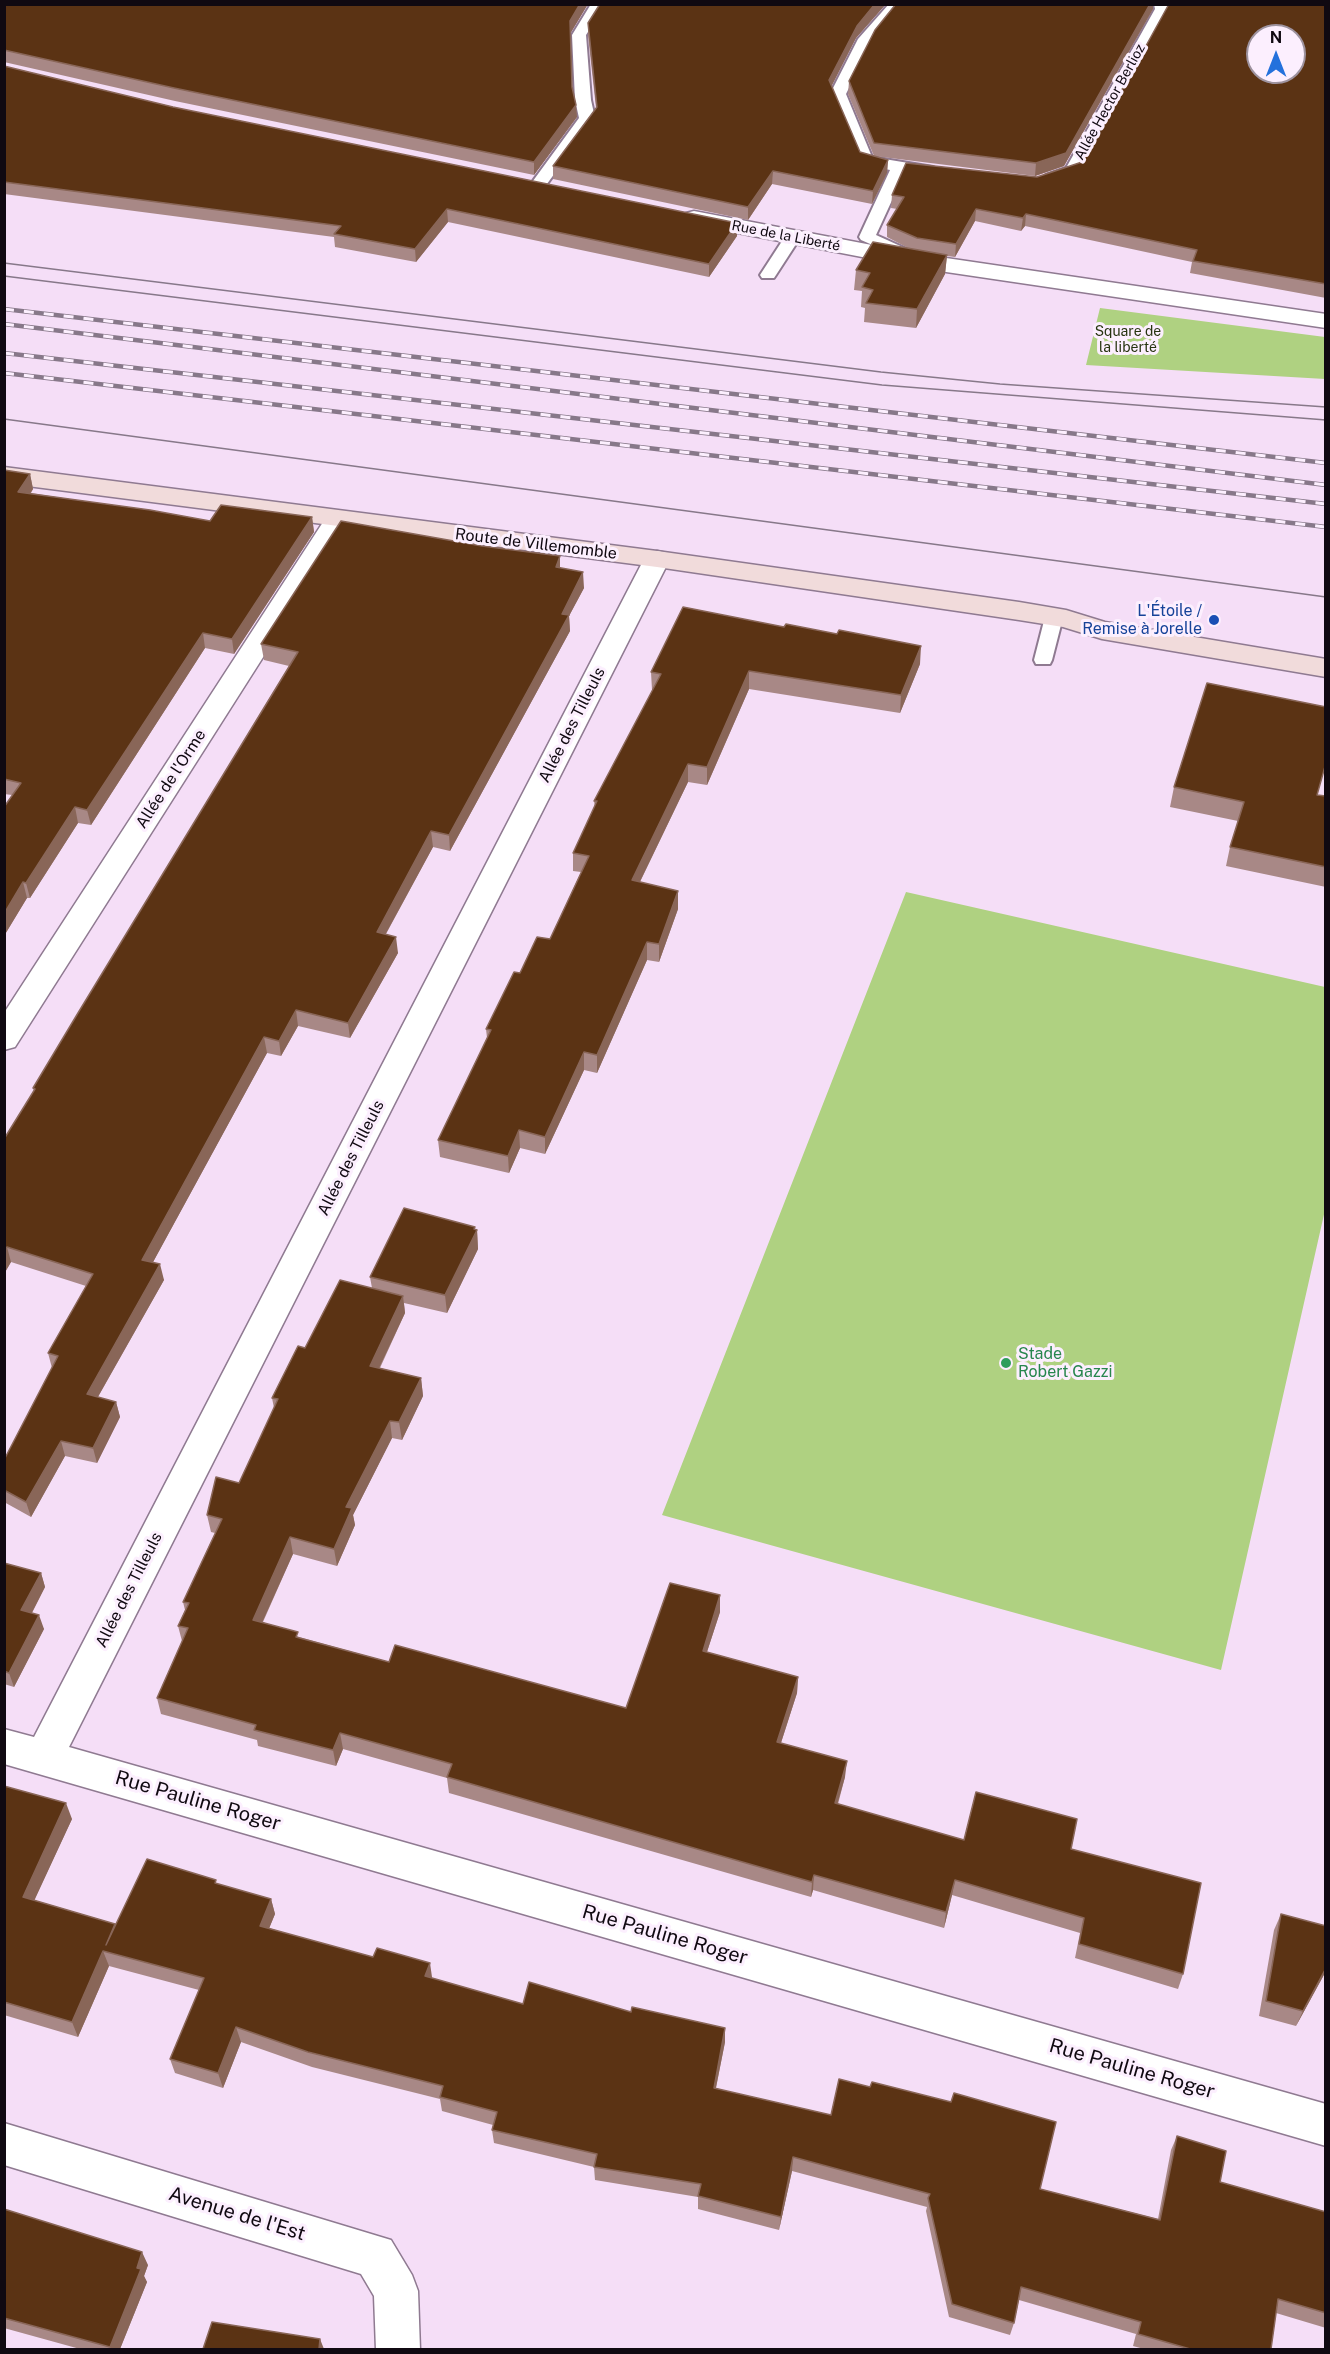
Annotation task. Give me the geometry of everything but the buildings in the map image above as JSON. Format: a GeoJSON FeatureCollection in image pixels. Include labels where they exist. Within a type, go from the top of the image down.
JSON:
{"type":"FeatureCollection","features":[{"type":"Feature","properties":{"kind":"street"},"geometry":{"type":"LineString","coordinates":[[527,183],[561,190]]}},
{"type":"Feature","properties":{"kind":"street","name":"Rue de la Liberté"},"geometry":{"type":"LineString","coordinates":[[677,214],[919,261],[1326,321]]}},
{"type":"Feature","properties":{"kind":"street","name":"Route de Villemomble"},"geometry":{"type":"LineString","coordinates":[[4,475],[657,559],[1060,618],[1102,630],[1326,668]]}},
{"type":"Feature","properties":{"kind":"street","name":"Allée de l'Orme"},"geometry":{"type":"LineString","coordinates":[[4,1039],[338,519]]}},
{"type":"Feature","properties":{"kind":"street","name":"Allée des Tilleuls"},"geometry":{"type":"LineString","coordinates":[[44,1757],[657,559]]}},
{"type":"Feature","properties":{"kind":"street","name":"Route de Villemomble"},"geometry":{"type":"LineString","coordinates":[[1060,618],[1106,615],[1326,650]]}},
{"type":"Feature","properties":{"kind":"street","name":"Rue Pauline Roger"},"geometry":{"type":"LineString","coordinates":[[4,1746],[1326,2125]]}},
{"type":"Feature","properties":{"kind":"street","name":"Avenue de l'Est"},"geometry":{"type":"LineString","coordinates":[[4,2144],[375,2256],[396,2291],[398,2349]]}},
{"type":"Feature","properties":{"kind":"lane"},"geometry":{"type":"LineString","coordinates":[[527,183],[587,118],[583,100],[579,34],[599,4]]}},
{"type":"Feature","properties":{"kind":"lane"},"geometry":{"type":"LineString","coordinates":[[897,4],[865,39],[838,94],[866,161],[899,168],[945,173]]}},
{"type":"Feature","properties":{"kind":"lane","name":"Allée Hector Berlioz"},"geometry":{"type":"LineString","coordinates":[[1036,183],[1071,171],[1162,9],[1161,4]]}},
{"type":"Feature","properties":{"kind":"lane"},"geometry":{"type":"LineString","coordinates":[[899,168],[867,237],[919,261]]}},
{"type":"Feature","properties":{"kind":"lane"},"geometry":{"type":"LineString","coordinates":[[768,275],[792,238]]}},
{"type":"Feature","properties":{"kind":"lane"},"geometry":{"type":"LineString","coordinates":[[1043,660],[1060,618]]}},
{"type":"Feature","properties":{"kind":"green space","name":"Square de la liberté"},"geometry":{"type":"Polygon","coordinates":[[[1100,308],[1325,337],[1325,379],[1086,365],[1100,308]]]}},
{"type":"Feature","properties":{"kind":"green space","name":"Stade Robert Gazzi"},"geometry":{"type":"Polygon","coordinates":[[[906,892],[1325,987],[1325,1210],[1221,1670],[662,1515],[906,892]]]}},
{"type":"Feature","properties":{"kind":"tram line"},"geometry":{"type":"LineString","coordinates":[[4,263],[881,372],[1000,384],[1326,407]]}},
{"type":"Feature","properties":{"kind":"tram line"},"geometry":{"type":"LineString","coordinates":[[4,276],[882,385],[1326,420]]}},
{"type":"Feature","properties":{"kind":"tram line"},"geometry":{"type":"LineString","coordinates":[[4,419],[1326,597]]}},
{"type":"Feature","properties":{"kind":"railway"},"geometry":{"type":"LineString","coordinates":[[4,309],[1326,463]]}},
{"type":"Feature","properties":{"kind":"railway"},"geometry":{"type":"LineString","coordinates":[[4,324],[1326,485]]}},
{"type":"Feature","properties":{"kind":"railway"},"geometry":{"type":"LineString","coordinates":[[4,353],[1326,504]]}},
{"type":"Feature","properties":{"kind":"railway"},"geometry":{"type":"LineString","coordinates":[[4,373],[1326,527]]}},
{"type":"Feature","properties":{"kind":"place","name":"L'Étoile / Remise à Jorelle"},"geometry":{"type":"Point","coordinates":[1214,620]}},
{"type":"Feature","properties":{"kind":"place","name":"Stade Robert Gazzi"},"geometry":{"type":"Point","coordinates":[1006,1363]}}]}
